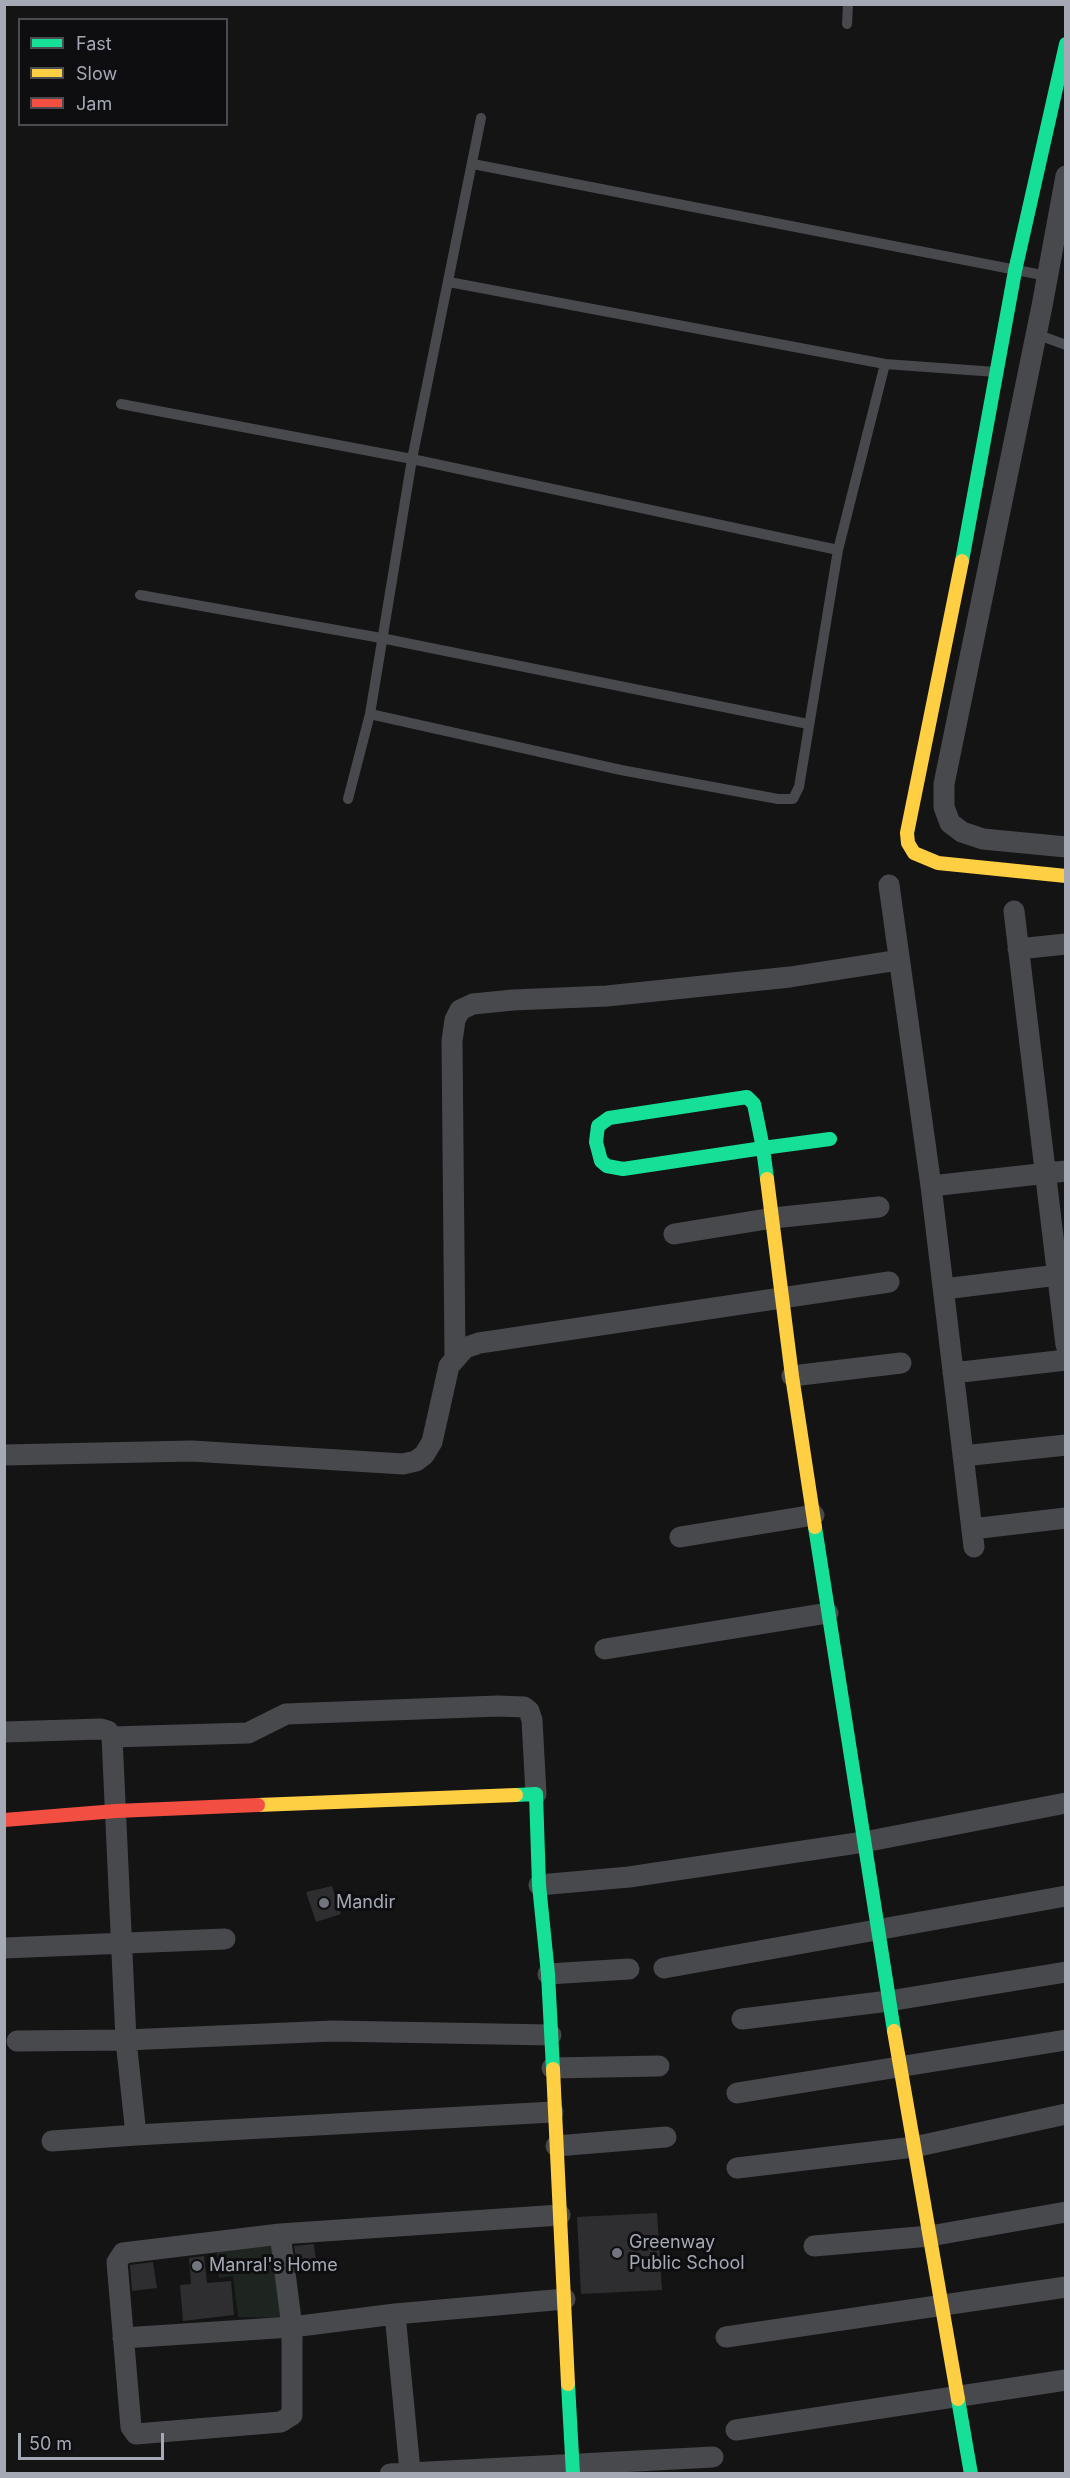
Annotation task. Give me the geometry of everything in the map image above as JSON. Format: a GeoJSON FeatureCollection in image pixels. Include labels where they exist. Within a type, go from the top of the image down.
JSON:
{"type":"FeatureCollection","features":[{"type":"Feature","properties":{"kind":"street"},"geometry":{"type":"LineString","coordinates":[[1065,44],[1015,271],[957,591],[907,833],[908,843],[914,853],[927,860],[1065,876]]}},
{"type":"Feature","properties":{"kind":"street"},"geometry":{"type":"LineString","coordinates":[[1065,176],[1036,334],[944,784],[944,807],[950,823],[962,832],[983,838],[1065,847]]}},
{"type":"Feature","properties":{"kind":"street"},"geometry":{"type":"LineString","coordinates":[[992,398],[1022,404]]}},
{"type":"Feature","properties":{"kind":"street"},"geometry":{"type":"LineString","coordinates":[[1004,841],[1007,870]]}},
{"type":"Feature","properties":{"kind":"street"},"geometry":{"type":"LineString","coordinates":[[888,885],[931,1186],[973,1538],[1065,1518]]}},
{"type":"Feature","properties":{"kind":"street"},"geometry":{"type":"LineString","coordinates":[[1014,911],[1018,949],[1055,1172],[1065,1346]]}},
{"type":"Feature","properties":{"kind":"street"},"geometry":{"type":"LineString","coordinates":[[1018,949],[1065,944]]}},
{"type":"Feature","properties":{"kind":"street"},"geometry":{"type":"LineString","coordinates":[[455,1356],[452,1041],[455,1020],[460,1010],[473,1004],[513,1000],[607,996],[790,977],[899,960]]}},
{"type":"Feature","properties":{"kind":"street"},"geometry":{"type":"LineString","coordinates":[[830,1139],[763,1148],[615,1169],[601,1161],[596,1151],[598,1126],[609,1118],[747,1097],[754,1104],[763,1148],[773,1218],[792,1376],[889,2001],[930,2236],[940,2308],[971,2474]]}},
{"type":"Feature","properties":{"kind":"street"},"geometry":{"type":"LineString","coordinates":[[931,1186],[1055,1172]]}},
{"type":"Feature","properties":{"kind":"street"},"geometry":{"type":"LineString","coordinates":[[674,1234],[773,1218],[879,1207]]}},
{"type":"Feature","properties":{"kind":"street"},"geometry":{"type":"LineString","coordinates":[[944,1289],[1061,1275]]}},
{"type":"Feature","properties":{"kind":"street"},"geometry":{"type":"LineString","coordinates":[[4,1455],[192,1451],[403,1464],[416,1461],[424,1455],[432,1442],[449,1366],[455,1356],[465,1348],[479,1343],[889,1282]]}},
{"type":"Feature","properties":{"kind":"street"},"geometry":{"type":"LineString","coordinates":[[953,1373],[1065,1360]]}},
{"type":"Feature","properties":{"kind":"street"},"geometry":{"type":"LineString","coordinates":[[792,1376],[901,1363]]}},
{"type":"Feature","properties":{"kind":"street"},"geometry":{"type":"LineString","coordinates":[[963,1456],[1065,1445]]}},
{"type":"Feature","properties":{"kind":"street"},"geometry":{"type":"LineString","coordinates":[[680,1537],[814,1515]]}},
{"type":"Feature","properties":{"kind":"street"},"geometry":{"type":"LineString","coordinates":[[605,1649],[828,1613]]}},
{"type":"Feature","properties":{"kind":"street"},"geometry":{"type":"LineString","coordinates":[[112,1737],[248,1732],[286,1714],[498,1706],[524,1707],[529,1711],[532,1720],[539,1885],[548,1974],[553,2112],[573,2468]]}},
{"type":"Feature","properties":{"kind":"street"},"geometry":{"type":"LineString","coordinates":[[4,1732],[59,1728],[101,1729],[108,1731],[112,1737],[126,2040],[136,2135]]}},
{"type":"Feature","properties":{"kind":"street"},"geometry":{"type":"LineString","coordinates":[[4,1820],[116,1811],[536,1794]]}},
{"type":"Feature","properties":{"kind":"street"},"geometry":{"type":"LineString","coordinates":[[539,1885],[629,1878],[864,1842],[1065,1803]]}},
{"type":"Feature","properties":{"kind":"street"},"geometry":{"type":"LineString","coordinates":[[664,1968],[1065,1896]]}},
{"type":"Feature","properties":{"kind":"street"},"geometry":{"type":"LineString","coordinates":[[4,1948],[225,1939]]}},
{"type":"Feature","properties":{"kind":"street"},"geometry":{"type":"LineString","coordinates":[[548,1974],[629,1969]]}},
{"type":"Feature","properties":{"kind":"street"},"geometry":{"type":"LineString","coordinates":[[742,2019],[889,2001],[1065,1972]]}},
{"type":"Feature","properties":{"kind":"street"},"geometry":{"type":"LineString","coordinates":[[16,2041],[126,2040],[333,2031],[551,2035]]}},
{"type":"Feature","properties":{"kind":"street"},"geometry":{"type":"LineString","coordinates":[[737,2092],[902,2068],[1065,2040]]}},
{"type":"Feature","properties":{"kind":"street"},"geometry":{"type":"LineString","coordinates":[[552,2068],[658,2066]]}},
{"type":"Feature","properties":{"kind":"street"},"geometry":{"type":"LineString","coordinates":[[52,2141],[553,2112]]}},
{"type":"Feature","properties":{"kind":"street"},"geometry":{"type":"LineString","coordinates":[[737,2168],[914,2147],[1065,2114]]}},
{"type":"Feature","properties":{"kind":"street"},"geometry":{"type":"LineString","coordinates":[[556,2146],[666,2137]]}},
{"type":"Feature","properties":{"kind":"street"},"geometry":{"type":"LineString","coordinates":[[814,2246],[930,2236],[1065,2212]]}},
{"type":"Feature","properties":{"kind":"street"},"geometry":{"type":"LineString","coordinates":[[280,2234],[292,2327],[292,2408],[288,2420],[136,2434],[131,2427],[117,2262],[123,2253],[280,2234],[560,2215]]}},
{"type":"Feature","properties":{"kind":"street"},"geometry":{"type":"LineString","coordinates":[[726,2337],[940,2308],[1065,2287]]}},
{"type":"Feature","properties":{"kind":"street"},"geometry":{"type":"LineString","coordinates":[[123,2338],[292,2327],[395,2314],[565,2299]]}},
{"type":"Feature","properties":{"kind":"street"},"geometry":{"type":"LineString","coordinates":[[395,2314],[400,2472],[573,2468],[713,2457]]}},
{"type":"Feature","properties":{"kind":"street"},"geometry":{"type":"LineString","coordinates":[[736,2430],[957,2394],[1065,2380]]}},
{"type":"Feature","properties":{"kind":"lane"},"geometry":{"type":"LineString","coordinates":[[847,24],[848,4]]}},
{"type":"Feature","properties":{"kind":"lane"},"geometry":{"type":"LineString","coordinates":[[348,799],[370,714],[412,459],[482,118]]}},
{"type":"Feature","properties":{"kind":"lane"},"geometry":{"type":"LineString","coordinates":[[473,164],[1047,276]]}},
{"type":"Feature","properties":{"kind":"lane"},"geometry":{"type":"LineString","coordinates":[[449,282],[885,364],[997,372]]}},
{"type":"Feature","properties":{"kind":"lane"},"geometry":{"type":"LineString","coordinates":[[1036,334],[1065,345]]}},
{"type":"Feature","properties":{"kind":"lane"},"geometry":{"type":"LineString","coordinates":[[370,714],[621,770],[787,800],[793,799],[800,787],[808,724],[838,550],[885,364]]}},
{"type":"Feature","properties":{"kind":"lane"},"geometry":{"type":"LineString","coordinates":[[121,404],[412,459],[838,550]]}},
{"type":"Feature","properties":{"kind":"lane"},"geometry":{"type":"LineString","coordinates":[[140,595],[381,638],[808,724]]}},
{"type":"Feature","properties":{"kind":"shaded area"},"geometry":{"type":"Polygon","coordinates":[[[275,2237],[284,2318],[238,2317],[233,2276],[219,2278],[216,2247],[275,2237]]]}},
{"type":"Feature","properties":{"kind":"building","name":"Mandir"},"geometry":{"type":"Polygon","coordinates":[[[332,1886],[341,1914],[316,1922],[306,1892],[332,1886]]]}},
{"type":"Feature","properties":{"kind":"building","name":"Greenway Public School"},"geometry":{"type":"Polygon","coordinates":[[[657,2213],[662,2290],[581,2294],[577,2217],[657,2213]]]}},
{"type":"Feature","properties":{"kind":"building"},"geometry":{"type":"Polygon","coordinates":[[[314,2244],[317,2269],[298,2271],[294,2246],[314,2244]]]}},
{"type":"Feature","properties":{"kind":"building"},"geometry":{"type":"Polygon","coordinates":[[[204,2256],[207,2283],[231,2281],[234,2315],[183,2321],[180,2285],[191,2284],[189,2258],[204,2256]]]}},
{"type":"Feature","properties":{"kind":"building"},"geometry":{"type":"Polygon","coordinates":[[[153,2262],[157,2288],[132,2291],[130,2265],[153,2262]]]}},
{"type":"Feature","properties":{"kind":"traffic: fast"},"geometry":{"type":"LineString","coordinates":[[962,561],[1015,271],[1066,44]]}},
{"type":"Feature","properties":{"kind":"traffic: fast"},"geometry":{"type":"LineString","coordinates":[[767,1179],[763,1148],[754,1104],[747,1097],[609,1118],[598,1126],[596,1142],[601,1161],[607,1166],[623,1169],[763,1148],[830,1139]]}},
{"type":"Feature","properties":{"kind":"traffic: fast"},"geometry":{"type":"LineString","coordinates":[[815,1527],[894,2031]]}},
{"type":"Feature","properties":{"kind":"traffic: fast"},"geometry":{"type":"LineString","coordinates":[[516,1795],[536,1794],[539,1885],[548,1974],[553,2069]]}},
{"type":"Feature","properties":{"kind":"traffic: fast"},"geometry":{"type":"LineString","coordinates":[[568,2384],[573,2474]]}},
{"type":"Feature","properties":{"kind":"traffic: fast"},"geometry":{"type":"LineString","coordinates":[[958,2399],[971,2474]]}},
{"type":"Feature","properties":{"kind":"traffic: slow"},"geometry":{"type":"LineString","coordinates":[[962,561],[907,833],[908,843],[914,853],[938,863],[1066,876]]}},
{"type":"Feature","properties":{"kind":"traffic: slow"},"geometry":{"type":"LineString","coordinates":[[767,1179],[792,1376],[815,1527]]}},
{"type":"Feature","properties":{"kind":"traffic: slow"},"geometry":{"type":"LineString","coordinates":[[258,1805],[516,1795]]}},
{"type":"Feature","properties":{"kind":"traffic: slow"},"geometry":{"type":"LineString","coordinates":[[894,2031],[958,2399]]}},
{"type":"Feature","properties":{"kind":"traffic: slow"},"geometry":{"type":"LineString","coordinates":[[553,2069],[568,2384]]}},
{"type":"Feature","properties":{"kind":"traffic: jam"},"geometry":{"type":"LineString","coordinates":[[4,1820],[116,1811],[258,1805]]}},
{"type":"Feature","properties":{"kind":"place","name":"Mandir"},"geometry":{"type":"Point","coordinates":[324,1903]}},
{"type":"Feature","properties":{"kind":"place","name":"Greenway Public School"},"geometry":{"type":"Point","coordinates":[617,2253]}},
{"type":"Feature","properties":{"kind":"place","name":"Manral's Home"},"geometry":{"type":"Point","coordinates":[197,2266]}}]}
